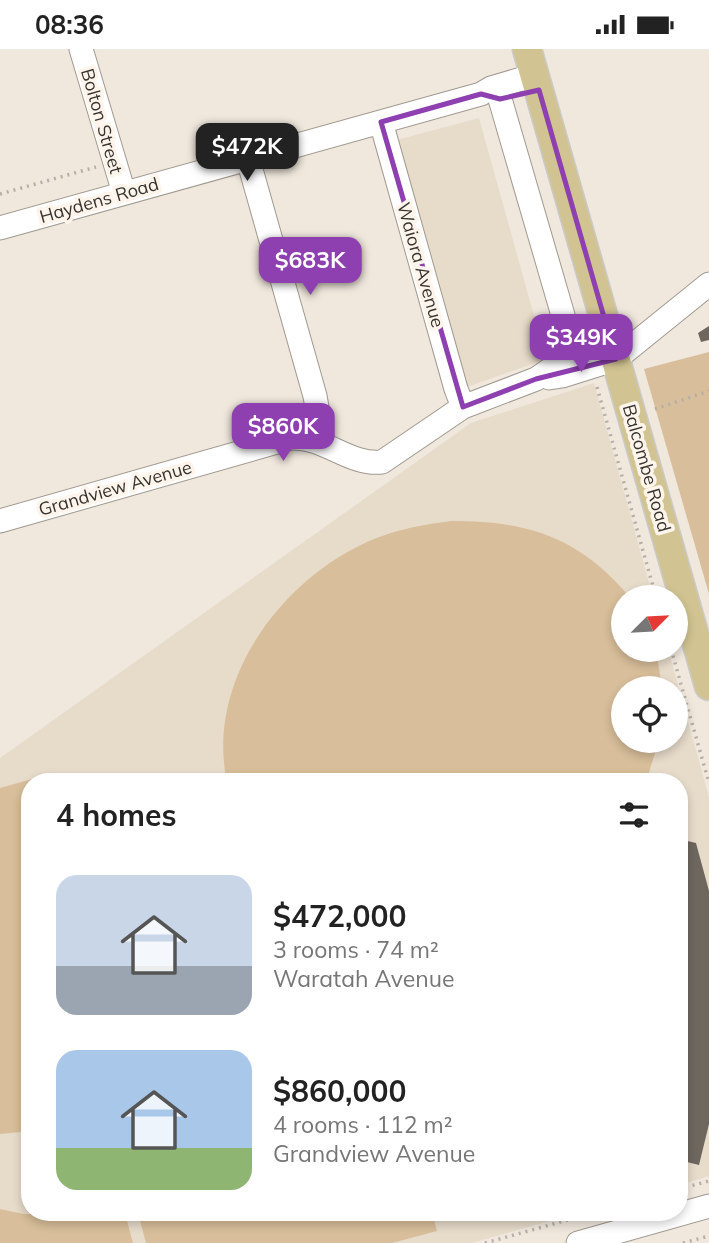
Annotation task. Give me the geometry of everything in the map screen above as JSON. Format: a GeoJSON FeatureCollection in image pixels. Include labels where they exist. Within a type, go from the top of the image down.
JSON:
{"type":"FeatureCollection","features":[{"type":"Feature","properties":{"kind":"main road","name":"Balcombe Road"},"geometry":{"type":"LineString","coordinates":[[534,71],[709,686]]}},
{"type":"Feature","properties":{"kind":"street","name":"Bolton Street"},"geometry":{"type":"LineString","coordinates":[[81,49],[124,193]]}},
{"type":"Feature","properties":{"kind":"street","name":"Haydens Road"},"geometry":{"type":"LineString","coordinates":[[0,228],[381,122],[491,97],[534,71]]}},
{"type":"Feature","properties":{"kind":"street"},"geometry":{"type":"LineString","coordinates":[[491,97],[574,353]]}},
{"type":"Feature","properties":{"kind":"street","name":"Waiora Avenue"},"geometry":{"type":"LineString","coordinates":[[381,122],[463,407]]}},
{"type":"Feature","properties":{"kind":"street"},"geometry":{"type":"LineString","coordinates":[[248,159],[315,396],[318,412],[315,440]]}},
{"type":"Feature","properties":{"kind":"street"},"geometry":{"type":"LineString","coordinates":[[613,349],[709,284]]}},
{"type":"Feature","properties":{"kind":"street","name":"Grandview Avenue"},"geometry":{"type":"LineString","coordinates":[[0,521],[291,438],[315,440],[362,461],[382,462],[463,407],[536,379],[574,353],[613,349]]}},
{"type":"Feature","properties":{"kind":"street","name":"Grandview Avenue"},"geometry":{"type":"LineString","coordinates":[[536,379],[562,376],[613,349]]}},
{"type":"Feature","properties":{"kind":"street"},"geometry":{"type":"LineString","coordinates":[[688,1212],[709,1206]]}},
{"type":"Feature","properties":{"kind":"street"},"geometry":{"type":"LineString","coordinates":[[578,1243],[656,1221]]}},
{"type":"Feature","properties":{"kind":"path"},"geometry":{"type":"LineString","coordinates":[[632,417],[709,391]]}},
{"type":"Feature","properties":{"kind":"path"},"geometry":{"type":"LineString","coordinates":[[675,662],[709,783]]}},
{"type":"Feature","properties":{"kind":"path"},"geometry":{"type":"LineString","coordinates":[[688,1187],[709,1181]]}},
{"type":"Feature","properties":{"kind":"path"},"geometry":{"type":"LineString","coordinates":[[485,1243],[564,1221]]}},
{"type":"Feature","properties":{"kind":"path"},"geometry":{"type":"LineString","coordinates":[[683,1243],[709,1236]]}},
{"type":"Feature","properties":{"kind":"highlighted area"},"geometry":{"type":"Polygon","coordinates":[[[539,90],[616,359],[536,379],[463,407],[381,122],[481,94],[500,99],[539,90]]]}},
{"type":"Feature","properties":{"kind":"shaded area"},"geometry":{"type":"Polygon","coordinates":[[[479,118],[546,359],[453,392],[382,144],[479,118]]]}},
{"type":"Feature","properties":{"kind":"shaded area"},"geometry":{"type":"Polygon","coordinates":[[[709,352],[709,594],[644,369],[709,352]]]}},
{"type":"Feature","properties":{"kind":"shaded area"},"geometry":{"type":"Polygon","coordinates":[[[594,383],[650,585],[611,585],[611,662],[672,662],[675,676],[611,676],[611,753],[688,753],[688,721],[709,797],[709,1176],[688,1182],[688,773],[21,773],[21,1213],[0,1209],[0,758],[471,423],[594,383]]]}},
{"type":"Feature","properties":{"kind":"shaded area"},"geometry":{"type":"Polygon","coordinates":[[[451,521],[504,524],[549,536],[570,546],[609,575],[619,585],[611,585],[611,662],[658,662],[660,676],[611,676],[611,753],[655,753],[649,773],[226,773],[223,742],[229,703],[242,665],[262,630],[288,599],[318,571],[352,549],[396,532],[451,521]]]}},
{"type":"Feature","properties":{"kind":"shaded area"},"geometry":{"type":"Polygon","coordinates":[[[21,782],[21,1132],[0,1134],[0,788],[21,782]]]}},
{"type":"Feature","properties":{"kind":"shaded area"},"geometry":{"type":"Polygon","coordinates":[[[0,1209],[21,1213],[21,1221],[127,1221],[133,1243],[0,1243],[0,1209]]]}},
{"type":"Feature","properties":{"kind":"shaded area"},"geometry":{"type":"Polygon","coordinates":[[[127,1221],[550,1221],[471,1243],[133,1243],[127,1221]]]}},
{"type":"Feature","properties":{"kind":"shaded area"},"geometry":{"type":"Polygon","coordinates":[[[140,1221],[434,1221],[437,1231],[392,1243],[146,1243],[140,1221]]]}},
{"type":"Feature","properties":{"kind":"building"},"geometry":{"type":"Polygon","coordinates":[[[709,326],[709,340],[701,342],[698,333],[709,326]]]}},
{"type":"Feature","properties":{"kind":"building"},"geometry":{"type":"Polygon","coordinates":[[[688,841],[696,843],[709,891],[709,1124],[699,1165],[688,1162],[688,841]]]}}]}
